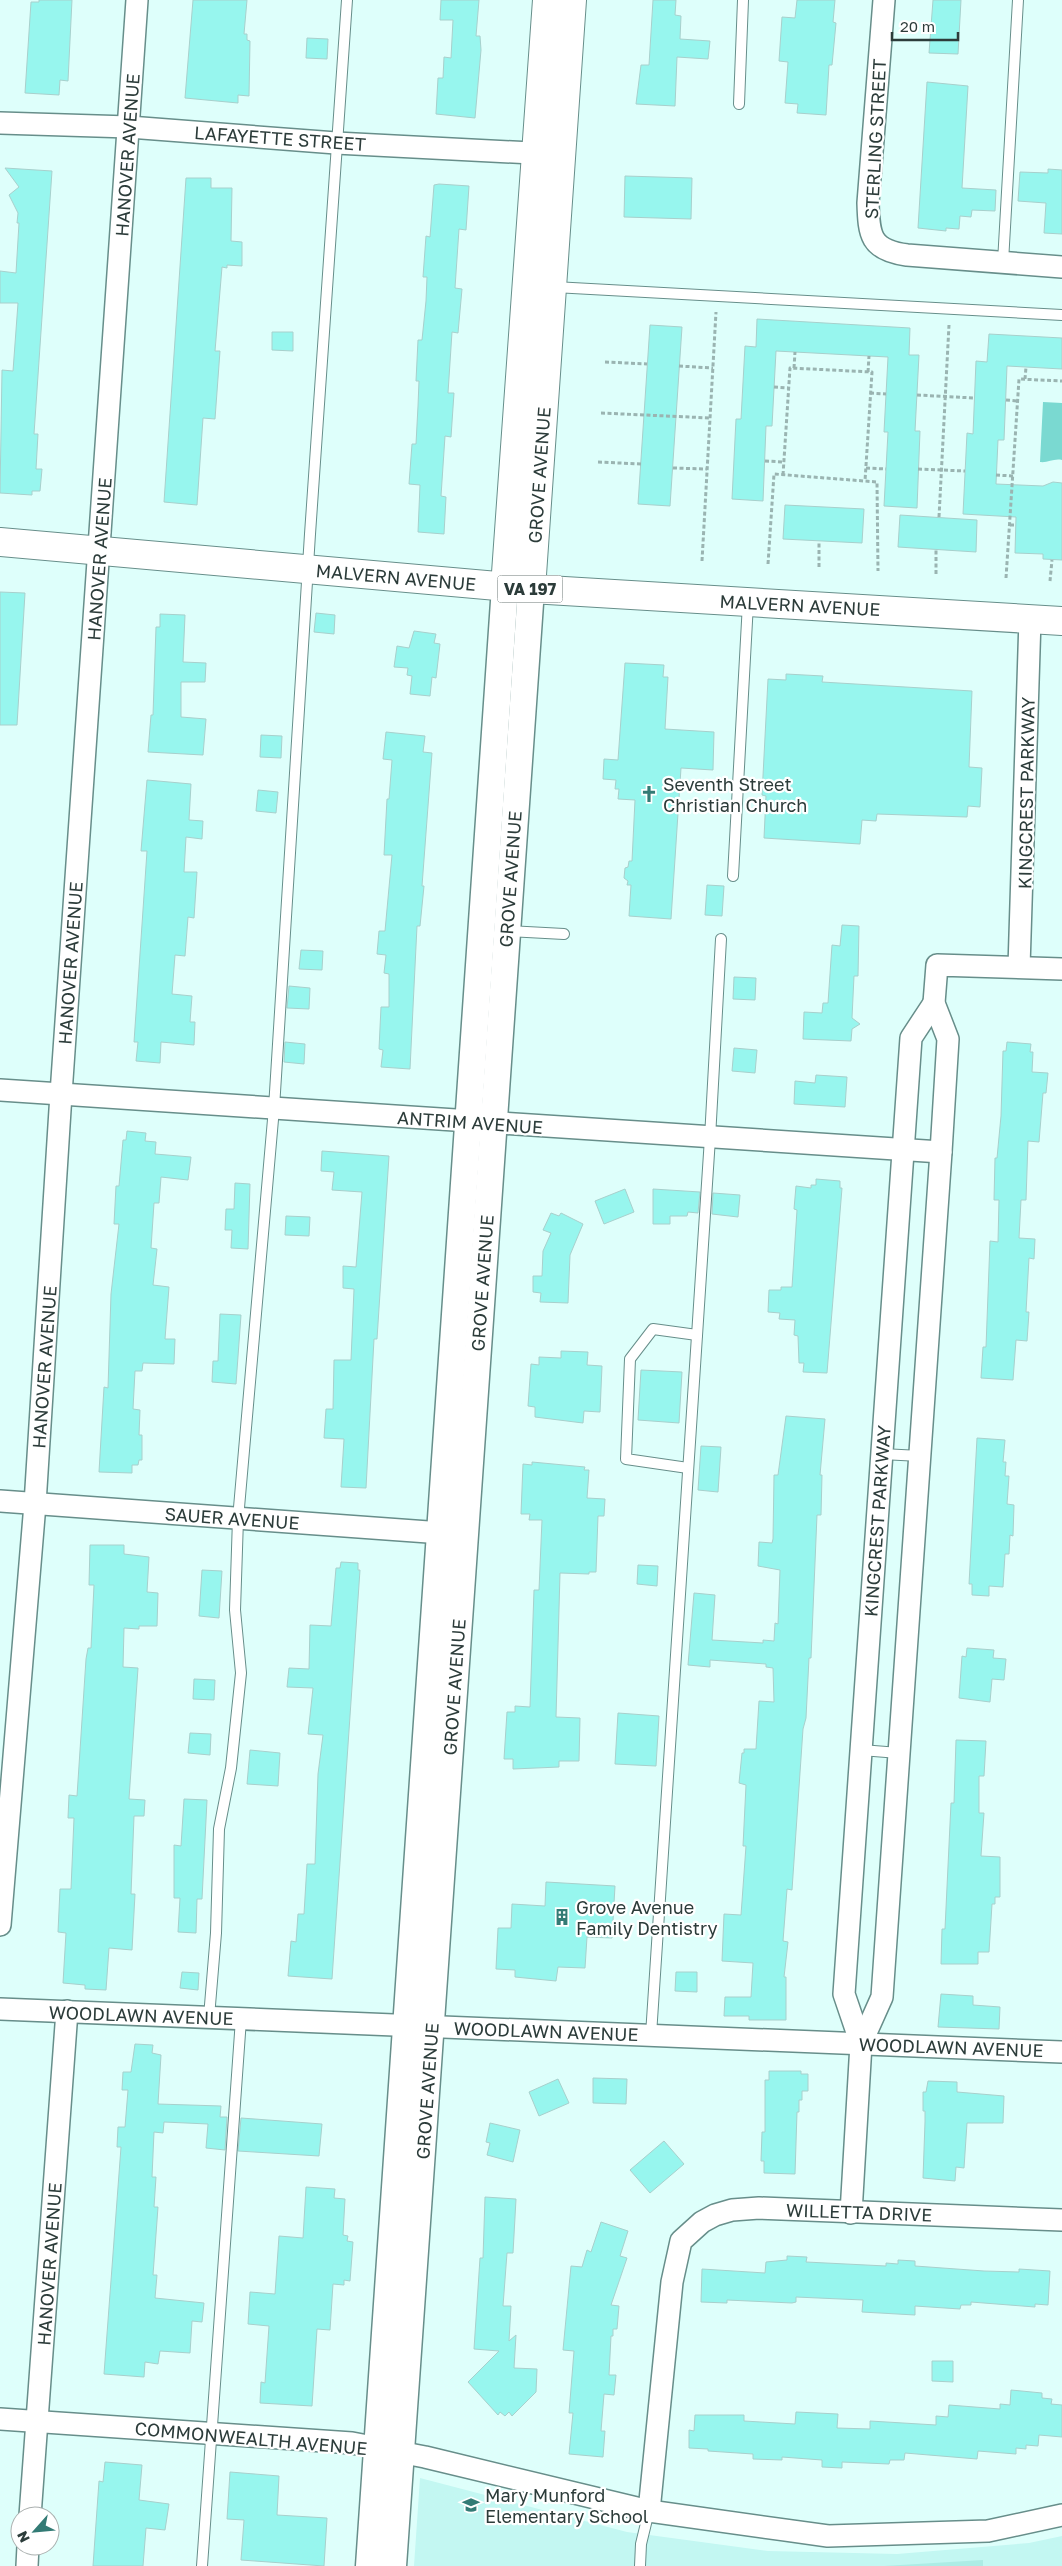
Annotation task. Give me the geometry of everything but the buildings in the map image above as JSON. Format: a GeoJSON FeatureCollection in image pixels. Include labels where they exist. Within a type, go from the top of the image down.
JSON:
{"type":"FeatureCollection","features":[{"type":"Feature","properties":{"kind":"main road","name":"GROVE AVENUE"},"geometry":{"type":"LineString","coordinates":[[518,588],[554,287],[549,153],[547,0]]}},
{"type":"Feature","properties":{"kind":"main road","name":"GROVE AVENUE"},"geometry":{"type":"LineString","coordinates":[[518,588],[549,153],[572,0]]}},
{"type":"Feature","properties":{"kind":"main road","name":"MALVERN AVENUE"},"geometry":{"type":"LineString","coordinates":[[0,542],[518,588],[1062,621]]}},
{"type":"Feature","properties":{"kind":"street","name":"HANOVER AVENUE"},"geometry":{"type":"LineString","coordinates":[[0,1925],[35,1504],[61,1094],[137,0]]}},
{"type":"Feature","properties":{"kind":"street","name":"STERLING STREET"},"geometry":{"type":"LineString","coordinates":[[884,0],[868,203],[869,228],[878,246],[893,253],[1003,262]]}},
{"type":"Feature","properties":{"kind":"street","name":"LAFAYETTE STREET"},"geometry":{"type":"LineString","coordinates":[[0,123],[129,127],[336,143],[549,153]]}},
{"type":"Feature","properties":{"kind":"street"},"geometry":{"type":"LineString","coordinates":[[1003,262],[1062,267]]}},
{"type":"Feature","properties":{"kind":"street","name":"GROVE AVENUE"},"geometry":{"type":"LineString","coordinates":[[481,1122],[506,931],[518,588]]}},
{"type":"Feature","properties":{"kind":"street","name":"GROVE AVENUE"},"geometry":{"type":"LineString","coordinates":[[369,2566],[389,2450],[518,588]]}},
{"type":"Feature","properties":{"kind":"street","name":"KINGCREST PARKWAY"},"geometry":{"type":"LineString","coordinates":[[861,2044],[844,1994],[911,1038],[934,1003],[938,966],[1019,967],[1030,619]]}},
{"type":"Feature","properties":{"kind":"street"},"geometry":{"type":"LineString","coordinates":[[1019,967],[1062,969]]}},
{"type":"Feature","properties":{"kind":"street","name":"KINGCREST PARKWAY"},"geometry":{"type":"LineString","coordinates":[[851,2213],[861,2044],[882,1998],[941,1152],[948,1039],[934,1003]]}},
{"type":"Feature","properties":{"kind":"street","name":"ANTRIM AVENUE"},"geometry":{"type":"LineString","coordinates":[[0,1090],[941,1152]]}},
{"type":"Feature","properties":{"kind":"street","name":"SAUER AVENUE"},"geometry":{"type":"LineString","coordinates":[[0,1501],[452,1534]]}},
{"type":"Feature","properties":{"kind":"street","name":"WOODLAWN AVENUE"},"geometry":{"type":"LineString","coordinates":[[0,2009],[1062,2052]]}},
{"type":"Feature","properties":{"kind":"street","name":"HANOVER AVENUE"},"geometry":{"type":"LineString","coordinates":[[31,2506],[67,2011]]}},
{"type":"Feature","properties":{"kind":"street","name":"WILLETTA DRIVE"},"geometry":{"type":"LineString","coordinates":[[649,2511],[672,2282],[677,2255],[682,2241],[690,2231],[715,2215],[732,2210],[759,2208],[1062,2220]]}},
{"type":"Feature","properties":{"kind":"street","name":"COMMONWEALTH AVENUE"},"geometry":{"type":"LineString","coordinates":[[0,2419],[352,2443],[649,2511],[828,2536],[988,2531],[1062,2514]]}},
{"type":"Feature","properties":{"kind":"street","name":"GROVE AVENUE"},"geometry":{"type":"LineString","coordinates":[[389,2450],[393,2566]]}},
{"type":"Feature","properties":{"kind":"lane"},"geometry":{"type":"LineString","coordinates":[[209,2017],[216,1933],[219,1829],[231,1768],[241,1673],[235,1610],[238,1519],[274,1108],[336,143],[347,0]]}},
{"type":"Feature","properties":{"kind":"lane"},"geometry":{"type":"LineString","coordinates":[[740,104],[743,0]]}},
{"type":"Feature","properties":{"kind":"lane"},"geometry":{"type":"LineString","coordinates":[[1003,262],[1018,0]]}},
{"type":"Feature","properties":{"kind":"lane"},"geometry":{"type":"LineString","coordinates":[[554,287],[1062,315]]}},
{"type":"Feature","properties":{"kind":"lane"},"geometry":{"type":"LineString","coordinates":[[733,876],[748,602]]}},
{"type":"Feature","properties":{"kind":"lane"},"geometry":{"type":"LineString","coordinates":[[506,931],[564,934]]}},
{"type":"Feature","properties":{"kind":"lane"},"geometry":{"type":"LineString","coordinates":[[651,2035],[710,1138],[721,939]]}},
{"type":"Feature","properties":{"kind":"lane"},"geometry":{"type":"LineString","coordinates":[[688,1468],[626,1459],[630,1359],[654,1329],[697,1335]]}},
{"type":"Feature","properties":{"kind":"lane"},"geometry":{"type":"LineString","coordinates":[[882,1454],[920,1456]]}},
{"type":"Feature","properties":{"kind":"lane"},"geometry":{"type":"LineString","coordinates":[[861,1750],[899,1753]]}},
{"type":"Feature","properties":{"kind":"lane"},"geometry":{"type":"LineString","coordinates":[[202,2566],[241,2019]]}},
{"type":"Feature","properties":{"kind":"lane"},"geometry":{"type":"LineString","coordinates":[[640,2566],[642,2544],[649,2511]]}},
{"type":"Feature","properties":{"kind":"path"},"geometry":{"type":"LineString","coordinates":[[702,561],[716,297]]}},
{"type":"Feature","properties":{"kind":"path"},"geometry":{"type":"LineString","coordinates":[[939,517],[950,309]]}},
{"type":"Feature","properties":{"kind":"path"},"geometry":{"type":"LineString","coordinates":[[794,368],[795,352]]}},
{"type":"Feature","properties":{"kind":"path"},"geometry":{"type":"LineString","coordinates":[[868,372],[869,356]]}},
{"type":"Feature","properties":{"kind":"path"},"geometry":{"type":"LineString","coordinates":[[605,362],[647,364]]}},
{"type":"Feature","properties":{"kind":"path"},"geometry":{"type":"LineString","coordinates":[[680,366],[713,368]]}},
{"type":"Feature","properties":{"kind":"path"},"geometry":{"type":"LineString","coordinates":[[1025,379],[1026,367]]}},
{"type":"Feature","properties":{"kind":"path"},"geometry":{"type":"LineString","coordinates":[[783,475],[790,368],[872,372],[866,481]]}},
{"type":"Feature","properties":{"kind":"path"},"geometry":{"type":"LineString","coordinates":[[1006,578],[1019,379],[1062,381]]}},
{"type":"Feature","properties":{"kind":"path"},"geometry":{"type":"LineString","coordinates":[[774,387],[788,388]]}},
{"type":"Feature","properties":{"kind":"path"},"geometry":{"type":"LineString","coordinates":[[870,393],[886,394]]}},
{"type":"Feature","properties":{"kind":"path"},"geometry":{"type":"LineString","coordinates":[[917,395],[974,398]]}},
{"type":"Feature","properties":{"kind":"path"},"geometry":{"type":"LineString","coordinates":[[1006,400],[1017,401]]}},
{"type":"Feature","properties":{"kind":"path"},"geometry":{"type":"LineString","coordinates":[[601,413],[710,418]]}},
{"type":"Feature","properties":{"kind":"path"},"geometry":{"type":"LineString","coordinates":[[765,461],[784,462]]}},
{"type":"Feature","properties":{"kind":"path"},"geometry":{"type":"LineString","coordinates":[[598,462],[641,464]]}},
{"type":"Feature","properties":{"kind":"path"},"geometry":{"type":"LineString","coordinates":[[673,468],[707,469]]}},
{"type":"Feature","properties":{"kind":"path"},"geometry":{"type":"LineString","coordinates":[[866,468],[886,469]]}},
{"type":"Feature","properties":{"kind":"path"},"geometry":{"type":"LineString","coordinates":[[918,469],[965,472]]}},
{"type":"Feature","properties":{"kind":"path"},"geometry":{"type":"LineString","coordinates":[[768,564],[774,474],[878,482],[878,571]]}},
{"type":"Feature","properties":{"kind":"path"},"geometry":{"type":"LineString","coordinates":[[996,475],[1013,476]]}},
{"type":"Feature","properties":{"kind":"path"},"geometry":{"type":"LineString","coordinates":[[1010,525],[1016,525]]}},
{"type":"Feature","properties":{"kind":"path"},"geometry":{"type":"LineString","coordinates":[[818,568],[820,541]]}},
{"type":"Feature","properties":{"kind":"path"},"geometry":{"type":"LineString","coordinates":[[936,549],[936,574]]}},
{"type":"Feature","properties":{"kind":"path"},"geometry":{"type":"LineString","coordinates":[[1050,581],[1052,560]]}},
{"type":"Feature","properties":{"kind":"shaded area"},"geometry":{"type":"Polygon","coordinates":[[[1043,402],[1062,403],[1062,460],[1040,462],[1043,402]]]}},
{"type":"Feature","properties":{"kind":"shaded area","name":"Mary Munford Elementary School"},"geometry":{"type":"Polygon","coordinates":[[[420,2478],[627,2532],[768,2551],[897,2554],[1029,2543],[1062,2536],[1062,2566],[414,2566],[420,2478]]]}},
{"type":"Feature","properties":{"kind":"shaded area"},"geometry":{"type":"Polygon","coordinates":[[[983,2560],[983,2566],[884,2566],[983,2560]]]}},
{"type":"Feature","properties":{"kind":"place","name":"Seventh Street Christian Church"},"geometry":{"type":"Point","coordinates":[649,794]}},
{"type":"Feature","properties":{"kind":"place","name":"Grove Avenue Family Dentistry"},"geometry":{"type":"Point","coordinates":[562,1917]}},
{"type":"Feature","properties":{"kind":"place","name":"Mary Munford Elementary School"},"geometry":{"type":"Point","coordinates":[471,2505]}}]}
